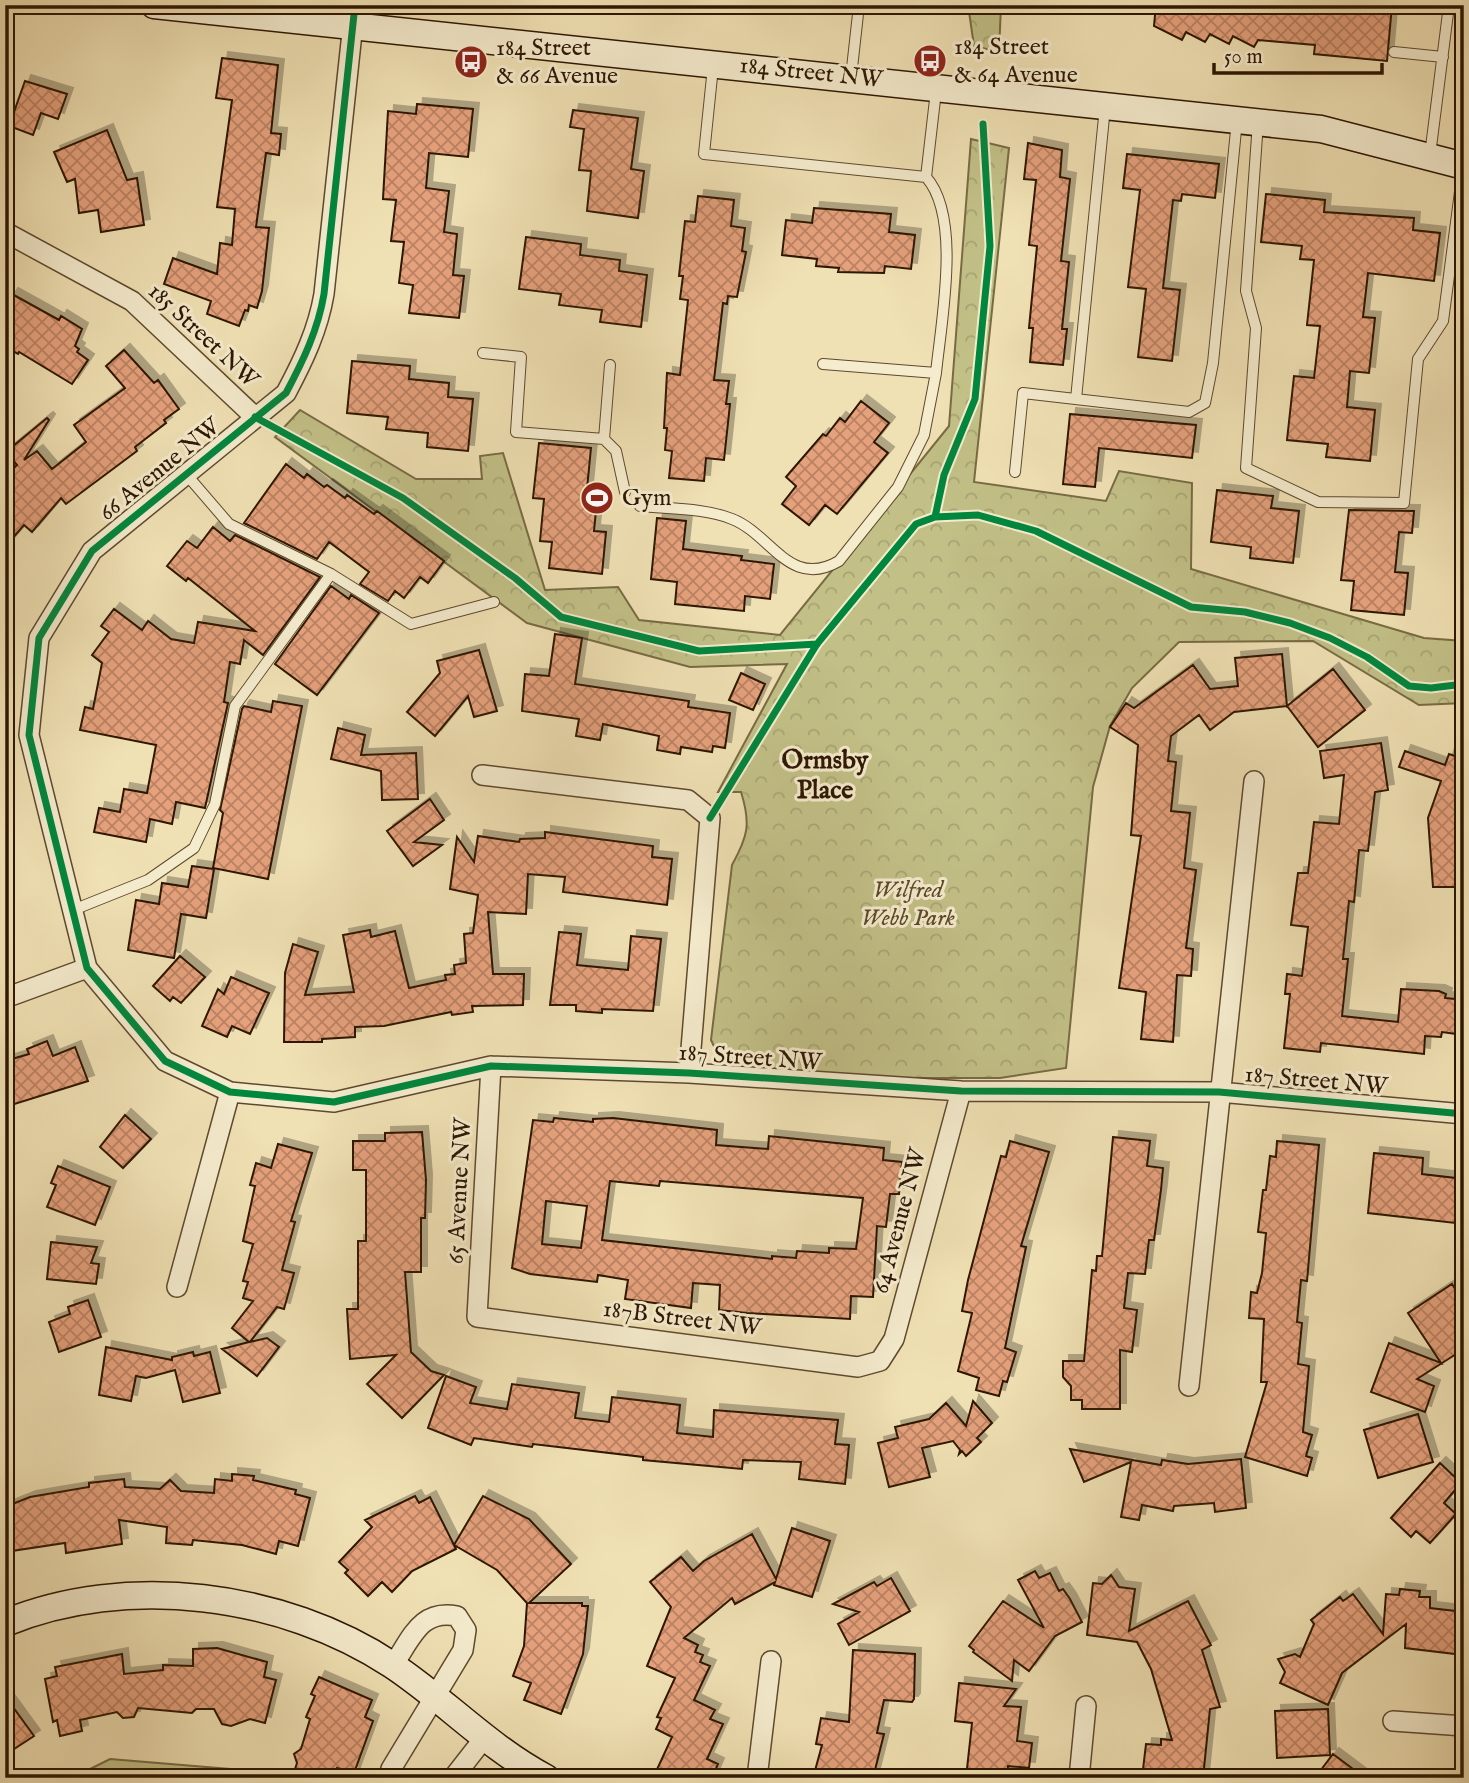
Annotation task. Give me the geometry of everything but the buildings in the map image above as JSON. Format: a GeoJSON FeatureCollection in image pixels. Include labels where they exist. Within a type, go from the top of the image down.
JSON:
{"type":"FeatureCollection","features":[{"type":"Feature","properties":{"kind":"street","name":"184 Street NW"},"geometry":{"type":"LineString","coordinates":[[154,5],[354,16],[713,63],[1321,129],[1430,155],[1463,166]]}},
{"type":"Feature","properties":{"kind":"street","name":"66 Avenue NW"},"geometry":{"type":"LineString","coordinates":[[87,968],[29,735],[39,638],[92,551],[286,393],[320,318],[354,16]]}},
{"type":"Feature","properties":{"kind":"street","name":"185 Street NW"},"geometry":{"type":"LineString","coordinates":[[5,232],[132,301],[255,418]]}},
{"type":"Feature","properties":{"kind":"street","name":"187 Street NW"},"geometry":{"type":"LineString","coordinates":[[482,775],[688,800],[710,818],[689,1073]]}},
{"type":"Feature","properties":{"kind":"street","name":"187 Street NW"},"geometry":{"type":"LineString","coordinates":[[1189,1386],[1254,781]]}},
{"type":"Feature","properties":{"kind":"street","name":"187 Street NW"},"geometry":{"type":"LineString","coordinates":[[87,968],[165,1061],[230,1092],[334,1102],[491,1066],[689,1073],[961,1091],[1219,1092],[1464,1114]]}},
{"type":"Feature","properties":{"kind":"street"},"geometry":{"type":"LineString","coordinates":[[5,998],[87,968]]}},
{"type":"Feature","properties":{"kind":"street","name":"65 Avenue NW"},"geometry":{"type":"LineString","coordinates":[[477,1317],[491,1066]]}},
{"type":"Feature","properties":{"kind":"street","name":"64 Avenue NW"},"geometry":{"type":"LineString","coordinates":[[880,1361],[894,1339],[961,1091]]}},
{"type":"Feature","properties":{"kind":"street"},"geometry":{"type":"LineString","coordinates":[[177,1287],[230,1092]]}},
{"type":"Feature","properties":{"kind":"street","name":"187B Street NW"},"geometry":{"type":"LineString","coordinates":[[477,1317],[858,1367],[880,1361]]}},
{"type":"Feature","properties":{"kind":"street"},"geometry":{"type":"LineString","coordinates":[[5,1623],[41,1609],[90,1600],[166,1596],[241,1605],[298,1620],[357,1644],[393,1665],[485,1737],[546,1778]]}},
{"type":"Feature","properties":{"kind":"street"},"geometry":{"type":"LineString","coordinates":[[389,1778],[433,1696],[463,1650],[466,1630],[457,1616],[439,1613],[424,1621],[393,1665]]}},
{"type":"Feature","properties":{"kind":"street"},"geometry":{"type":"LineString","coordinates":[[757,1778],[771,1661]]}},
{"type":"Feature","properties":{"kind":"street"},"geometry":{"type":"LineString","coordinates":[[1079,1778],[1086,1706]]}},
{"type":"Feature","properties":{"kind":"street"},"geometry":{"type":"LineString","coordinates":[[1393,1721],[1464,1726]]}},
{"type":"Feature","properties":{"kind":"street"},"geometry":{"type":"LineString","coordinates":[[453,1778],[485,1737]]}},
{"type":"Feature","properties":{"kind":"lane"},"geometry":{"type":"LineString","coordinates":[[851,78],[859,5]]}},
{"type":"Feature","properties":{"kind":"lane"},"geometry":{"type":"LineString","coordinates":[[1430,155],[1449,5]]}},
{"type":"Feature","properties":{"kind":"lane"},"geometry":{"type":"LineString","coordinates":[[1394,52],[1443,57]]}},
{"type":"Feature","properties":{"kind":"lane"},"geometry":{"type":"LineString","coordinates":[[640,506],[734,519],[785,560],[807,569],[826,568],[839,561],[898,487],[924,435],[936,373],[948,245],[935,188],[926,177],[704,154],[713,63]]}},
{"type":"Feature","properties":{"kind":"lane"},"geometry":{"type":"LineString","coordinates":[[926,177],[936,87]]}},
{"type":"Feature","properties":{"kind":"lane"},"geometry":{"type":"LineString","coordinates":[[1076,399],[1105,105]]}},
{"type":"Feature","properties":{"kind":"lane"},"geometry":{"type":"LineString","coordinates":[[1247,120],[1246,291],[1256,328],[1247,468],[1318,502],[1404,503],[1418,359],[1443,321],[1463,166]]}},
{"type":"Feature","properties":{"kind":"lane"},"geometry":{"type":"LineString","coordinates":[[1015,472],[1023,393],[1189,412],[1205,403],[1247,120]]}},
{"type":"Feature","properties":{"kind":"lane"},"geometry":{"type":"LineString","coordinates":[[483,353],[522,357],[516,432],[604,439],[616,451],[625,492]]}},
{"type":"Feature","properties":{"kind":"lane"},"geometry":{"type":"LineString","coordinates":[[823,364],[936,373]]}},
{"type":"Feature","properties":{"kind":"lane"},"geometry":{"type":"LineString","coordinates":[[604,439],[610,365]]}},
{"type":"Feature","properties":{"kind":"lane"},"geometry":{"type":"LineString","coordinates":[[187,474],[229,524],[331,574],[411,625],[494,602]]}},
{"type":"Feature","properties":{"kind":"lane"},"geometry":{"type":"LineString","coordinates":[[73,910],[148,880],[194,848],[215,804],[235,706],[331,574]]}},
{"type":"Feature","properties":{"kind":"green space"},"geometry":{"type":"Polygon","coordinates":[[[968,5],[1001,5],[999,52],[974,46],[968,5]]]}},
{"type":"Feature","properties":{"kind":"green space","name":"Wilfred Webb Park"},"geometry":{"type":"Polygon","coordinates":[[[971,139],[1009,148],[974,482],[1106,501],[1119,471],[1192,483],[1191,569],[1424,638],[1464,641],[1464,703],[1419,705],[1313,641],[1179,642],[1132,688],[1110,726],[1093,787],[1066,1068],[1000,1078],[901,1078],[731,1066],[719,1057],[711,1040],[732,865],[745,838],[747,822],[741,792],[718,792],[787,664],[690,667],[527,623],[275,437],[300,410],[416,479],[482,479],[480,456],[503,453],[545,590],[618,587],[639,620],[780,635],[949,426],[971,139]]]}},
{"type":"Feature","properties":{"kind":"green space"},"geometry":{"type":"Polygon","coordinates":[[[110,1759],[242,1770],[244,1778],[72,1778],[110,1759]]]}},
{"type":"Feature","properties":{"kind":"cycle path"},"geometry":{"type":"LineString","coordinates":[[355,5],[324,294],[314,333],[298,369],[286,393],[92,551],[39,638],[29,735],[87,968],[165,1061],[230,1092],[334,1102],[491,1066],[689,1073],[961,1091],[1219,1092],[1464,1114]]}},
{"type":"Feature","properties":{"kind":"cycle path"},"geometry":{"type":"LineString","coordinates":[[710,818],[817,644],[916,524],[935,517],[944,475],[975,399],[990,246],[983,124]]}},
{"type":"Feature","properties":{"kind":"cycle path"},"geometry":{"type":"LineString","coordinates":[[255,417],[403,498],[515,578],[561,617],[699,651],[817,644]]}},
{"type":"Feature","properties":{"kind":"cycle path"},"geometry":{"type":"LineString","coordinates":[[935,517],[978,515],[1036,531],[1191,607],[1245,612],[1290,623],[1330,638],[1367,657],[1409,686],[1431,688],[1464,684]]}},
{"type":"Feature","properties":{"kind":"place","name":"184 Street & 64 Avenue"},"geometry":{"type":"Point","coordinates":[930,61]}},
{"type":"Feature","properties":{"kind":"place","name":"184 Street & 66 Avenue"},"geometry":{"type":"Point","coordinates":[471,62]}},
{"type":"Feature","properties":{"kind":"place","name":"Gym"},"geometry":{"type":"Point","coordinates":[597,498]}},
{"type":"Feature","properties":{"kind":"district","name":"Ormsby Place"},"geometry":{"type":"Point","coordinates":[825,775]}}]}
